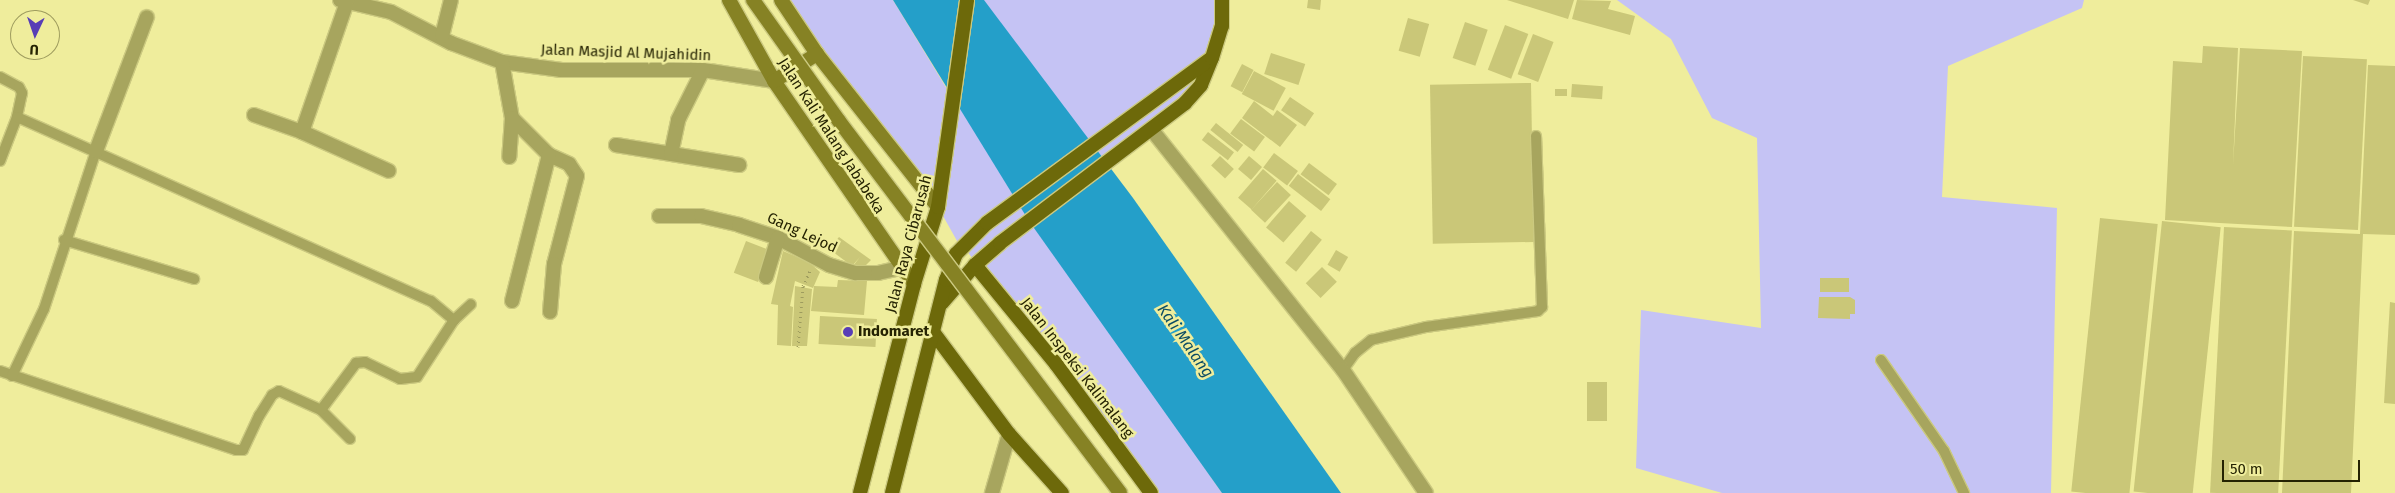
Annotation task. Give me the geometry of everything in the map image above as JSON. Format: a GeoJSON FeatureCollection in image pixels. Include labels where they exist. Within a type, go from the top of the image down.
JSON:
{"type":"FeatureCollection","features":[{"type":"Feature","properties":{"kind":"main road","name":"Jalan Kali Malang Jababeka"},"geometry":{"type":"LineString","coordinates":[[729,0],[774,81],[900,268],[914,284]]}},
{"type":"Feature","properties":{"kind":"main road"},"geometry":{"type":"LineString","coordinates":[[753,0],[839,121],[1120,493]]}},
{"type":"Feature","properties":{"kind":"main road"},"geometry":{"type":"LineString","coordinates":[[781,0],[816,54],[938,207]]}},
{"type":"Feature","properties":{"kind":"main road","name":"Jalan Raya Cibarusah"},"geometry":{"type":"LineString","coordinates":[[860,493],[914,284],[938,207],[946,166],[968,0]]}},
{"type":"Feature","properties":{"kind":"main road"},"geometry":{"type":"LineString","coordinates":[[939,310],[975,265],[1000,242],[1118,156],[1193,96],[1212,58],[1222,26],[1222,0]]}},
{"type":"Feature","properties":{"kind":"main road"},"geometry":{"type":"LineString","coordinates":[[774,81],[816,54]]}},
{"type":"Feature","properties":{"kind":"main road"},"geometry":{"type":"LineString","coordinates":[[892,493],[933,332],[956,254],[987,223],[1212,58]]}},
{"type":"Feature","properties":{"kind":"main road","name":"Jalan Inspeksi Kalimalang"},"geometry":{"type":"LineString","coordinates":[[975,265],[1056,364],[1151,493]]}},
{"type":"Feature","properties":{"kind":"main road"},"geometry":{"type":"LineString","coordinates":[[933,332],[1010,434],[1062,493]]}},
{"type":"Feature","properties":{"kind":"street"},"geometry":{"type":"LineString","coordinates":[[442,36],[451,0]]}},
{"type":"Feature","properties":{"kind":"street"},"geometry":{"type":"LineString","coordinates":[[302,132],[343,1]]}},
{"type":"Feature","properties":{"kind":"street","name":"Jalan Masjid Al Mujahidin"},"geometry":{"type":"LineString","coordinates":[[343,1],[393,6],[451,43],[502,62],[561,70],[703,70],[774,81]]}},
{"type":"Feature","properties":{"kind":"street"},"geometry":{"type":"LineString","coordinates":[[96,151],[147,17]]}},
{"type":"Feature","properties":{"kind":"street"},"geometry":{"type":"LineString","coordinates":[[502,62],[512,118],[509,156]]}},
{"type":"Feature","properties":{"kind":"street"},"geometry":{"type":"LineString","coordinates":[[671,154],[678,120],[703,70]]}},
{"type":"Feature","properties":{"kind":"street"},"geometry":{"type":"LineString","coordinates":[[254,115],[302,132],[389,171]]}},
{"type":"Feature","properties":{"kind":"street"},"geometry":{"type":"LineString","coordinates":[[512,118],[548,155],[569,164],[577,176],[554,264],[550,312]]}},
{"type":"Feature","properties":{"kind":"street"},"geometry":{"type":"LineString","coordinates":[[1152,130],[1343,370],[1426,493]]}},
{"type":"Feature","properties":{"kind":"street"},"geometry":{"type":"LineString","coordinates":[[616,145],[738,165]]}},
{"type":"Feature","properties":{"kind":"street"},"geometry":{"type":"LineString","coordinates":[[512,301],[548,155]]}},
{"type":"Feature","properties":{"kind":"street","name":"Gang Lejod"},"geometry":{"type":"LineString","coordinates":[[660,216],[701,216],[778,238],[829,265],[856,272],[878,273],[900,268]]}},
{"type":"Feature","properties":{"kind":"street"},"geometry":{"type":"LineString","coordinates":[[766,277],[778,238]]}},
{"type":"Feature","properties":{"kind":"street"},"geometry":{"type":"LineString","coordinates":[[992,493],[1010,434]]}},
{"type":"Feature","properties":{"kind":"lane"},"geometry":{"type":"LineString","coordinates":[[0,77],[19,87],[21,103],[0,161]]}},
{"type":"Feature","properties":{"kind":"lane"},"geometry":{"type":"LineString","coordinates":[[17,117],[430,301],[454,320]]}},
{"type":"Feature","properties":{"kind":"lane"},"geometry":{"type":"LineString","coordinates":[[1343,370],[1355,353],[1371,340],[1426,327],[1538,311],[1542,307],[1536,136]]}},
{"type":"Feature","properties":{"kind":"lane"},"geometry":{"type":"LineString","coordinates":[[12,376],[44,309],[64,240],[96,151]]}},
{"type":"Feature","properties":{"kind":"lane"},"geometry":{"type":"LineString","coordinates":[[64,240],[194,279]]}},
{"type":"Feature","properties":{"kind":"lane"},"geometry":{"type":"LineString","coordinates":[[321,410],[356,363],[365,362],[400,378],[417,377],[454,320],[471,304]]}},
{"type":"Feature","properties":{"kind":"lane"},"geometry":{"type":"LineString","coordinates":[[1881,360],[1944,451],[1964,493]]}},
{"type":"Feature","properties":{"kind":"lane"},"geometry":{"type":"LineString","coordinates":[[0,372],[236,450],[243,450],[267,402],[279,390],[321,410],[350,439]]}},
{"type":"Feature","properties":{"kind":"path"},"geometry":{"type":"LineString","coordinates":[[798,347],[803,286],[817,257]]}},
{"type":"Feature","properties":{"kind":"shaded area"},"geometry":{"type":"Polygon","coordinates":[[[781,0],[893,0],[953,99],[967,0],[1222,0],[1201,85],[1032,219],[1222,493],[1150,493],[963,246],[961,248],[938,207],[781,0]]]}},
{"type":"Feature","properties":{"kind":"shaded area"},"geometry":{"type":"Polygon","coordinates":[[[1617,0],[2084,0],[2082,8],[1948,66],[1942,197],[2057,208],[2051,493],[1722,493],[1636,468],[1641,310],[1761,328],[1757,138],[1712,118],[1671,39],[1617,0]]]}},
{"type":"Feature","properties":{"kind":"water","name":"Kali Malang"},"geometry":{"type":"Polygon","coordinates":[[[893,0],[984,0],[1133,198],[1341,493],[1222,493],[1029,221],[893,0]]]}},
{"type":"Feature","properties":{"kind":"building"},"geometry":{"type":"Polygon","coordinates":[[[1308,0],[1321,0],[1320,10],[1307,8],[1308,0]]]}},
{"type":"Feature","properties":{"kind":"building"},"geometry":{"type":"Polygon","coordinates":[[[1507,0],[1574,0],[1568,19],[1507,0]]]}},
{"type":"Feature","properties":{"kind":"building"},"geometry":{"type":"Polygon","coordinates":[[[1577,0],[1611,1],[1608,9],[1635,16],[1630,35],[1572,19],[1577,0]]]}},
{"type":"Feature","properties":{"kind":"building"},"geometry":{"type":"Polygon","coordinates":[[[2353,0],[2370,0],[2368,5],[2353,0]]]}},
{"type":"Feature","properties":{"kind":"building"},"geometry":{"type":"Polygon","coordinates":[[[1408,18],[1429,24],[1420,57],[1399,51],[1408,18]]]}},
{"type":"Feature","properties":{"kind":"building"},"geometry":{"type":"Polygon","coordinates":[[[1465,22],[1488,30],[1475,66],[1453,58],[1465,22]]]}},
{"type":"Feature","properties":{"kind":"building"},"geometry":{"type":"Polygon","coordinates":[[[1505,25],[1528,34],[1511,79],[1488,70],[1505,25]]]}},
{"type":"Feature","properties":{"kind":"building"},"geometry":{"type":"Polygon","coordinates":[[[1533,34],[1554,42],[1538,82],[1518,74],[1533,34]]]}},
{"type":"Feature","properties":{"kind":"building"},"geometry":{"type":"Polygon","coordinates":[[[2203,46],[2238,48],[2233,165],[2240,48],[2302,51],[2292,227],[2165,220],[2173,61],[2202,63],[2203,46]]]}},
{"type":"Feature","properties":{"kind":"building"},"geometry":{"type":"Polygon","coordinates":[[[1271,53],[1305,64],[1298,85],[1264,74],[1271,53]]]}},
{"type":"Feature","properties":{"kind":"building"},"geometry":{"type":"Polygon","coordinates":[[[2303,56],[2367,59],[2358,230],[2294,227],[2303,56]]]}},
{"type":"Feature","properties":{"kind":"building"},"geometry":{"type":"Polygon","coordinates":[[[1242,64],[1254,70],[1242,92],[1231,86],[1242,64]]]}},
{"type":"Feature","properties":{"kind":"building"},"geometry":{"type":"Polygon","coordinates":[[[2368,65],[2395,66],[2395,235],[2363,234],[2351,493],[2282,493],[2294,231],[2360,234],[2368,65]]]}},
{"type":"Feature","properties":{"kind":"building"},"geometry":{"type":"Polygon","coordinates":[[[1254,71],[1286,88],[1274,111],[1242,94],[1254,71]]]}},
{"type":"Feature","properties":{"kind":"building"},"geometry":{"type":"Polygon","coordinates":[[[1531,83],[1534,242],[1433,244],[1430,85],[1531,83]]]}},
{"type":"Feature","properties":{"kind":"building"},"geometry":{"type":"Polygon","coordinates":[[[1572,84],[1603,86],[1602,99],[1571,97],[1572,84]]]}},
{"type":"Feature","properties":{"kind":"building"},"geometry":{"type":"Polygon","coordinates":[[[1555,89],[1567,89],[1567,96],[1555,96],[1555,89]]]}},
{"type":"Feature","properties":{"kind":"building"},"geometry":{"type":"Polygon","coordinates":[[[1290,97],[1314,113],[1305,126],[1281,110],[1290,97]]]}},
{"type":"Feature","properties":{"kind":"building"},"geometry":{"type":"Polygon","coordinates":[[[1254,101],[1273,116],[1277,110],[1297,125],[1280,147],[1242,118],[1254,101]]]}},
{"type":"Feature","properties":{"kind":"building"},"geometry":{"type":"Polygon","coordinates":[[[1241,119],[1265,137],[1254,151],[1230,133],[1241,119]]]}},
{"type":"Feature","properties":{"kind":"building"},"geometry":{"type":"Polygon","coordinates":[[[1216,123],[1243,145],[1238,152],[1210,130],[1216,123]]]}},
{"type":"Feature","properties":{"kind":"building"},"geometry":{"type":"Polygon","coordinates":[[[1208,132],[1234,152],[1228,160],[1202,140],[1208,132]]]}},
{"type":"Feature","properties":{"kind":"building"},"geometry":{"type":"Polygon","coordinates":[[[1274,153],[1298,171],[1287,185],[1263,167],[1274,153]]]}},
{"type":"Feature","properties":{"kind":"building"},"geometry":{"type":"Polygon","coordinates":[[[1220,156],[1234,169],[1225,178],[1211,166],[1220,156]]]}},
{"type":"Feature","properties":{"kind":"building"},"geometry":{"type":"Polygon","coordinates":[[[1249,156],[1262,167],[1251,180],[1238,169],[1249,156]]]}},
{"type":"Feature","properties":{"kind":"building"},"geometry":{"type":"Polygon","coordinates":[[[1309,163],[1337,184],[1329,195],[1301,174],[1309,163]]]}},
{"type":"Feature","properties":{"kind":"building"},"geometry":{"type":"Polygon","coordinates":[[[1263,169],[1277,181],[1252,209],[1238,198],[1263,169]]]}},
{"type":"Feature","properties":{"kind":"building"},"geometry":{"type":"Polygon","coordinates":[[[1298,174],[1330,199],[1321,211],[1289,186],[1298,174]]]}},
{"type":"Feature","properties":{"kind":"building"},"geometry":{"type":"Polygon","coordinates":[[[1277,182],[1291,195],[1265,223],[1251,210],[1277,182]]]}},
{"type":"Feature","properties":{"kind":"building"},"geometry":{"type":"Polygon","coordinates":[[[1289,201],[1306,216],[1283,243],[1266,227],[1289,201]]]}},
{"type":"Feature","properties":{"kind":"building"},"geometry":{"type":"Polygon","coordinates":[[[2100,218],[2158,224],[2129,493],[2071,491],[2100,218]]]}},
{"type":"Feature","properties":{"kind":"building"},"geometry":{"type":"Polygon","coordinates":[[[2162,221],[2221,227],[2193,493],[2134,492],[2162,221]]]}},
{"type":"Feature","properties":{"kind":"building"},"geometry":{"type":"Polygon","coordinates":[[[2224,227],[2292,231],[2278,493],[2210,493],[2224,227]]]}},
{"type":"Feature","properties":{"kind":"building"},"geometry":{"type":"Polygon","coordinates":[[[1311,231],[1322,240],[1296,272],[1285,263],[1311,231]]]}},
{"type":"Feature","properties":{"kind":"building"},"geometry":{"type":"Polygon","coordinates":[[[839,237],[871,260],[860,271],[853,266],[860,257],[852,266],[829,249],[839,237]]]}},
{"type":"Feature","properties":{"kind":"building"},"geometry":{"type":"Polygon","coordinates":[[[746,241],[770,250],[758,282],[734,273],[746,241]]]}},
{"type":"Feature","properties":{"kind":"building"},"geometry":{"type":"Polygon","coordinates":[[[1336,250],[1348,257],[1340,272],[1328,265],[1336,250]]]}},
{"type":"Feature","properties":{"kind":"building"},"geometry":{"type":"Polygon","coordinates":[[[783,251],[809,262],[820,272],[813,288],[795,281],[790,306],[793,307],[791,346],[777,345],[778,305],[771,304],[783,251]]]}},
{"type":"Feature","properties":{"kind":"building"},"geometry":{"type":"Polygon","coordinates":[[[1322,267],[1337,282],[1321,298],[1306,283],[1322,267]]]}},
{"type":"Feature","properties":{"kind":"building"},"geometry":{"type":"Polygon","coordinates":[[[1820,278],[1849,278],[1849,292],[1820,292],[1820,278]]]}},
{"type":"Feature","properties":{"kind":"building"},"geometry":{"type":"Polygon","coordinates":[[[838,280],[867,281],[864,315],[811,311],[814,286],[837,287],[838,280]]]}},
{"type":"Feature","properties":{"kind":"building"},"geometry":{"type":"Polygon","coordinates":[[[795,286],[812,289],[807,346],[792,346],[795,286]]]}},
{"type":"Feature","properties":{"kind":"building"},"geometry":{"type":"Polygon","coordinates":[[[1819,297],[1850,297],[1855,300],[1855,314],[1850,314],[1850,319],[1818,318],[1819,297]]]}},
{"type":"Feature","properties":{"kind":"building"},"geometry":{"type":"Polygon","coordinates":[[[2390,302],[2395,303],[2395,404],[2384,403],[2390,302]]]}},
{"type":"Feature","properties":{"kind":"building","name":"Indomaret"},"geometry":{"type":"Polygon","coordinates":[[[820,316],[877,319],[875,347],[819,344],[820,316]]]}},
{"type":"Feature","properties":{"kind":"building"},"geometry":{"type":"Polygon","coordinates":[[[1587,382],[1607,382],[1607,421],[1587,421],[1587,382]]]}},
{"type":"Feature","properties":{"kind":"place","name":"Indomaret"},"geometry":{"type":"Point","coordinates":[848,332]}}]}
